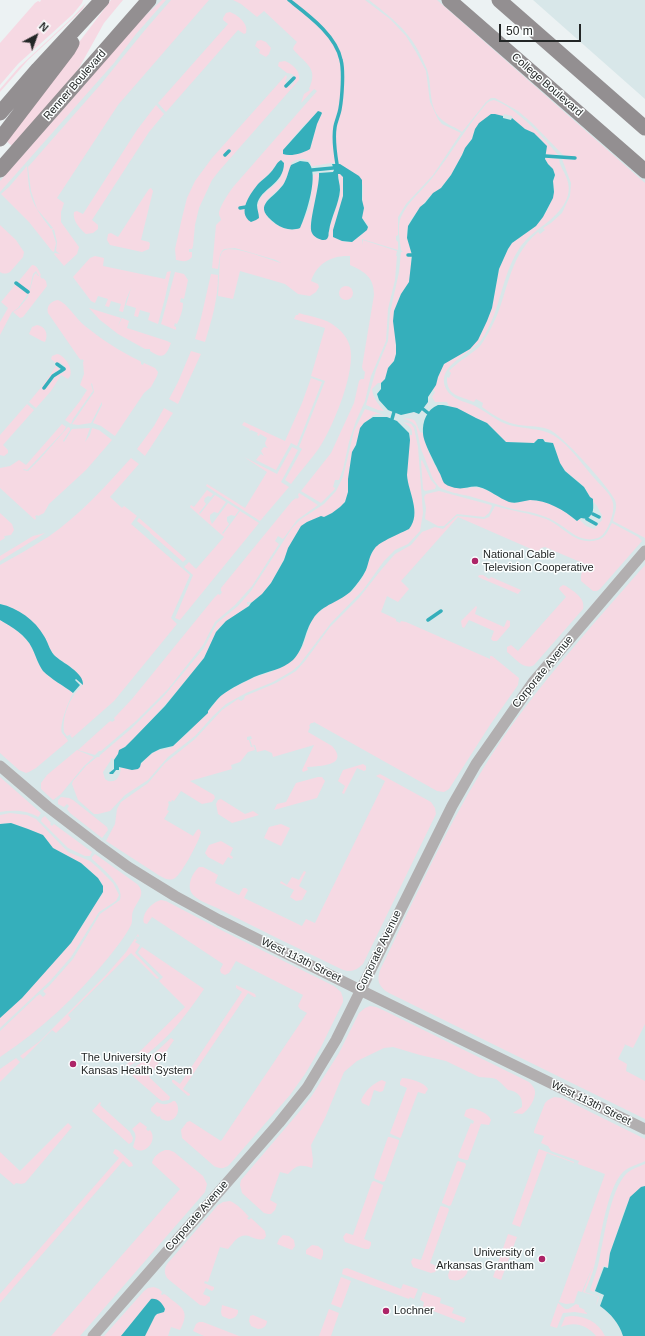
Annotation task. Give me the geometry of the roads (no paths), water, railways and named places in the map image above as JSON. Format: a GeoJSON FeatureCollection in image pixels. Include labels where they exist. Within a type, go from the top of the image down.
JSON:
{"type":"FeatureCollection","features":[{"type":"Feature","properties":{"kind":"main road"},"geometry":{"type":"LineString","coordinates":[[0,113],[38,69],[87,18],[102,0]]}},
{"type":"Feature","properties":{"kind":"main road","name":"Renner Boulevard"},"geometry":{"type":"LineString","coordinates":[[0,170],[149,0]]}},
{"type":"Feature","properties":{"kind":"main road","name":"College Boulevard"},"geometry":{"type":"LineString","coordinates":[[449,0],[645,171]]}},
{"type":"Feature","properties":{"kind":"main road"},"geometry":{"type":"LineString","coordinates":[[499,0],[645,128]]}},
{"type":"Feature","properties":{"kind":"main road"},"geometry":{"type":"LineString","coordinates":[[0,139],[68,50],[87,18]]}},
{"type":"Feature","properties":{"kind":"street","name":"Corporate Avenue"},"geometry":{"type":"LineString","coordinates":[[93,1336],[307,1088],[325,1058],[452,806],[476,764],[534,681],[645,551]]}},
{"type":"Feature","properties":{"kind":"street","name":"West 113th Street"},"geometry":{"type":"LineString","coordinates":[[0,766],[69,824],[128,867],[156,885],[219,920],[645,1129]]}},
{"type":"Feature","properties":{"kind":"water"},"geometry":{"type":"Polygon","coordinates":[[[318,111],[322,113],[317,124],[310,149],[297,154],[283,154],[283,150],[318,111]]]}},
{"type":"Feature","properties":{"kind":"water"},"geometry":{"type":"Polygon","coordinates":[[[491,114],[503,116],[503,118],[511,120],[512,118],[525,129],[534,133],[547,146],[545,159],[553,169],[555,175],[553,181],[553,198],[543,217],[536,226],[512,243],[508,249],[499,269],[492,308],[478,340],[470,349],[444,364],[436,385],[428,397],[428,402],[419,414],[414,412],[401,415],[388,410],[379,400],[377,394],[381,389],[381,383],[385,379],[388,368],[394,361],[396,354],[393,321],[394,311],[401,294],[409,282],[412,255],[407,238],[408,226],[420,207],[433,193],[441,188],[451,175],[465,148],[472,139],[475,129],[479,123],[491,114]]]}},
{"type":"Feature","properties":{"kind":"water"},"geometry":{"type":"Polygon","coordinates":[[[281,160],[284,163],[283,170],[276,181],[262,194],[257,205],[259,218],[251,222],[245,213],[246,202],[259,183],[281,160]]]}},
{"type":"Feature","properties":{"kind":"water"},"geometry":{"type":"Polygon","coordinates":[[[300,161],[308,162],[311,167],[313,175],[311,194],[300,228],[288,229],[279,226],[269,218],[264,208],[269,199],[283,185],[291,165],[300,161]]]}},
{"type":"Feature","properties":{"kind":"water"},"geometry":{"type":"Polygon","coordinates":[[[332,164],[340,164],[359,176],[362,180],[362,200],[364,208],[362,218],[368,227],[367,230],[352,242],[342,241],[333,237],[333,230],[343,196],[343,177],[340,174],[338,174],[340,188],[339,195],[328,238],[322,240],[315,237],[312,233],[311,223],[318,187],[319,173],[333,172],[334,170],[332,164]]]}},
{"type":"Feature","properties":{"kind":"water"},"geometry":{"type":"Polygon","coordinates":[[[438,405],[457,408],[487,423],[506,442],[534,443],[538,439],[543,439],[545,442],[553,443],[560,463],[565,471],[584,487],[593,499],[593,510],[591,515],[587,519],[581,518],[577,521],[567,513],[549,504],[536,500],[512,503],[479,487],[456,488],[445,484],[427,447],[423,433],[423,425],[426,416],[434,407],[438,405]]]}},
{"type":"Feature","properties":{"kind":"water"},"geometry":{"type":"Polygon","coordinates":[[[373,417],[387,417],[397,421],[409,433],[410,440],[407,475],[413,502],[414,516],[413,523],[409,529],[385,540],[375,548],[371,553],[364,573],[352,590],[348,594],[326,606],[313,619],[300,650],[293,660],[275,670],[254,677],[220,696],[208,713],[173,746],[160,749],[152,753],[141,763],[138,769],[132,770],[119,767],[119,770],[116,770],[113,774],[110,774],[109,773],[114,769],[114,760],[119,750],[125,747],[165,706],[204,658],[216,632],[226,621],[249,606],[271,583],[284,560],[288,548],[301,526],[321,516],[324,517],[332,513],[345,502],[348,492],[348,479],[352,452],[356,445],[360,428],[364,423],[373,417]]]}},
{"type":"Feature","properties":{"kind":"water"},"geometry":{"type":"Polygon","coordinates":[[[0,604],[13,608],[31,620],[40,630],[54,655],[80,676],[83,685],[76,679],[75,680],[80,685],[73,693],[43,671],[26,639],[0,620],[0,604]]]}},
{"type":"Feature","properties":{"kind":"water"},"geometry":{"type":"Polygon","coordinates":[[[11,823],[43,835],[53,848],[81,863],[98,878],[103,886],[103,892],[71,943],[22,998],[0,1018],[0,824],[11,823]]]}},
{"type":"Feature","properties":{"kind":"water"},"geometry":{"type":"Polygon","coordinates":[[[645,1186],[645,1336],[623,1336],[614,1319],[600,1306],[604,1295],[595,1291],[604,1267],[608,1268],[610,1253],[630,1197],[641,1187],[645,1186]]]}},
{"type":"Feature","properties":{"kind":"water"},"geometry":{"type":"Polygon","coordinates":[[[151,1299],[160,1301],[165,1309],[164,1312],[155,1316],[145,1336],[121,1336],[151,1299]]]}},
{"type":"Feature","properties":{"kind":"waterway"},"geometry":{"type":"LineString","coordinates":[[289,0],[320,26],[327,34],[338,51],[341,60],[343,77],[340,111],[334,136],[337,164]]}},
{"type":"Feature","properties":{"kind":"waterway"},"geometry":{"type":"LineString","coordinates":[[286,86],[294,78]]}},
{"type":"Feature","properties":{"kind":"waterway"},"geometry":{"type":"LineString","coordinates":[[225,155],[229,151]]}},
{"type":"Feature","properties":{"kind":"waterway"},"geometry":{"type":"LineString","coordinates":[[545,156],[575,158]]}},
{"type":"Feature","properties":{"kind":"waterway"},"geometry":{"type":"LineString","coordinates":[[312,170],[333,168]]}},
{"type":"Feature","properties":{"kind":"waterway"},"geometry":{"type":"LineString","coordinates":[[240,208],[246,207]]}},
{"type":"Feature","properties":{"kind":"waterway"},"geometry":{"type":"LineString","coordinates":[[16,283],[28,292]]}},
{"type":"Feature","properties":{"kind":"waterway"},"geometry":{"type":"LineString","coordinates":[[44,388],[53,376],[64,369],[57,364]]}},
{"type":"Feature","properties":{"kind":"waterway"},"geometry":{"type":"LineString","coordinates":[[423,409],[428,413]]}},
{"type":"Feature","properties":{"kind":"waterway"},"geometry":{"type":"LineString","coordinates":[[392,419],[394,412]]}},
{"type":"Feature","properties":{"kind":"waterway"},"geometry":{"type":"LineString","coordinates":[[593,514],[599,517]]}},
{"type":"Feature","properties":{"kind":"waterway"},"geometry":{"type":"LineString","coordinates":[[587,519],[596,524]]}},
{"type":"Feature","properties":{"kind":"waterway"},"geometry":{"type":"LineString","coordinates":[[428,620],[441,611]]}},
{"type":"Feature","properties":{"kind":"place","name":"National Cable Television Cooperative"},"geometry":{"type":"Point","coordinates":[475,561]}},
{"type":"Feature","properties":{"kind":"place","name":"The University Of Kansas Health System"},"geometry":{"type":"Point","coordinates":[73,1064]}},
{"type":"Feature","properties":{"kind":"place","name":"University of Arkansas Grantham"},"geometry":{"type":"Point","coordinates":[542,1259]}},
{"type":"Feature","properties":{"kind":"place","name":"Lochner"},"geometry":{"type":"Point","coordinates":[386,1311]}}]}
